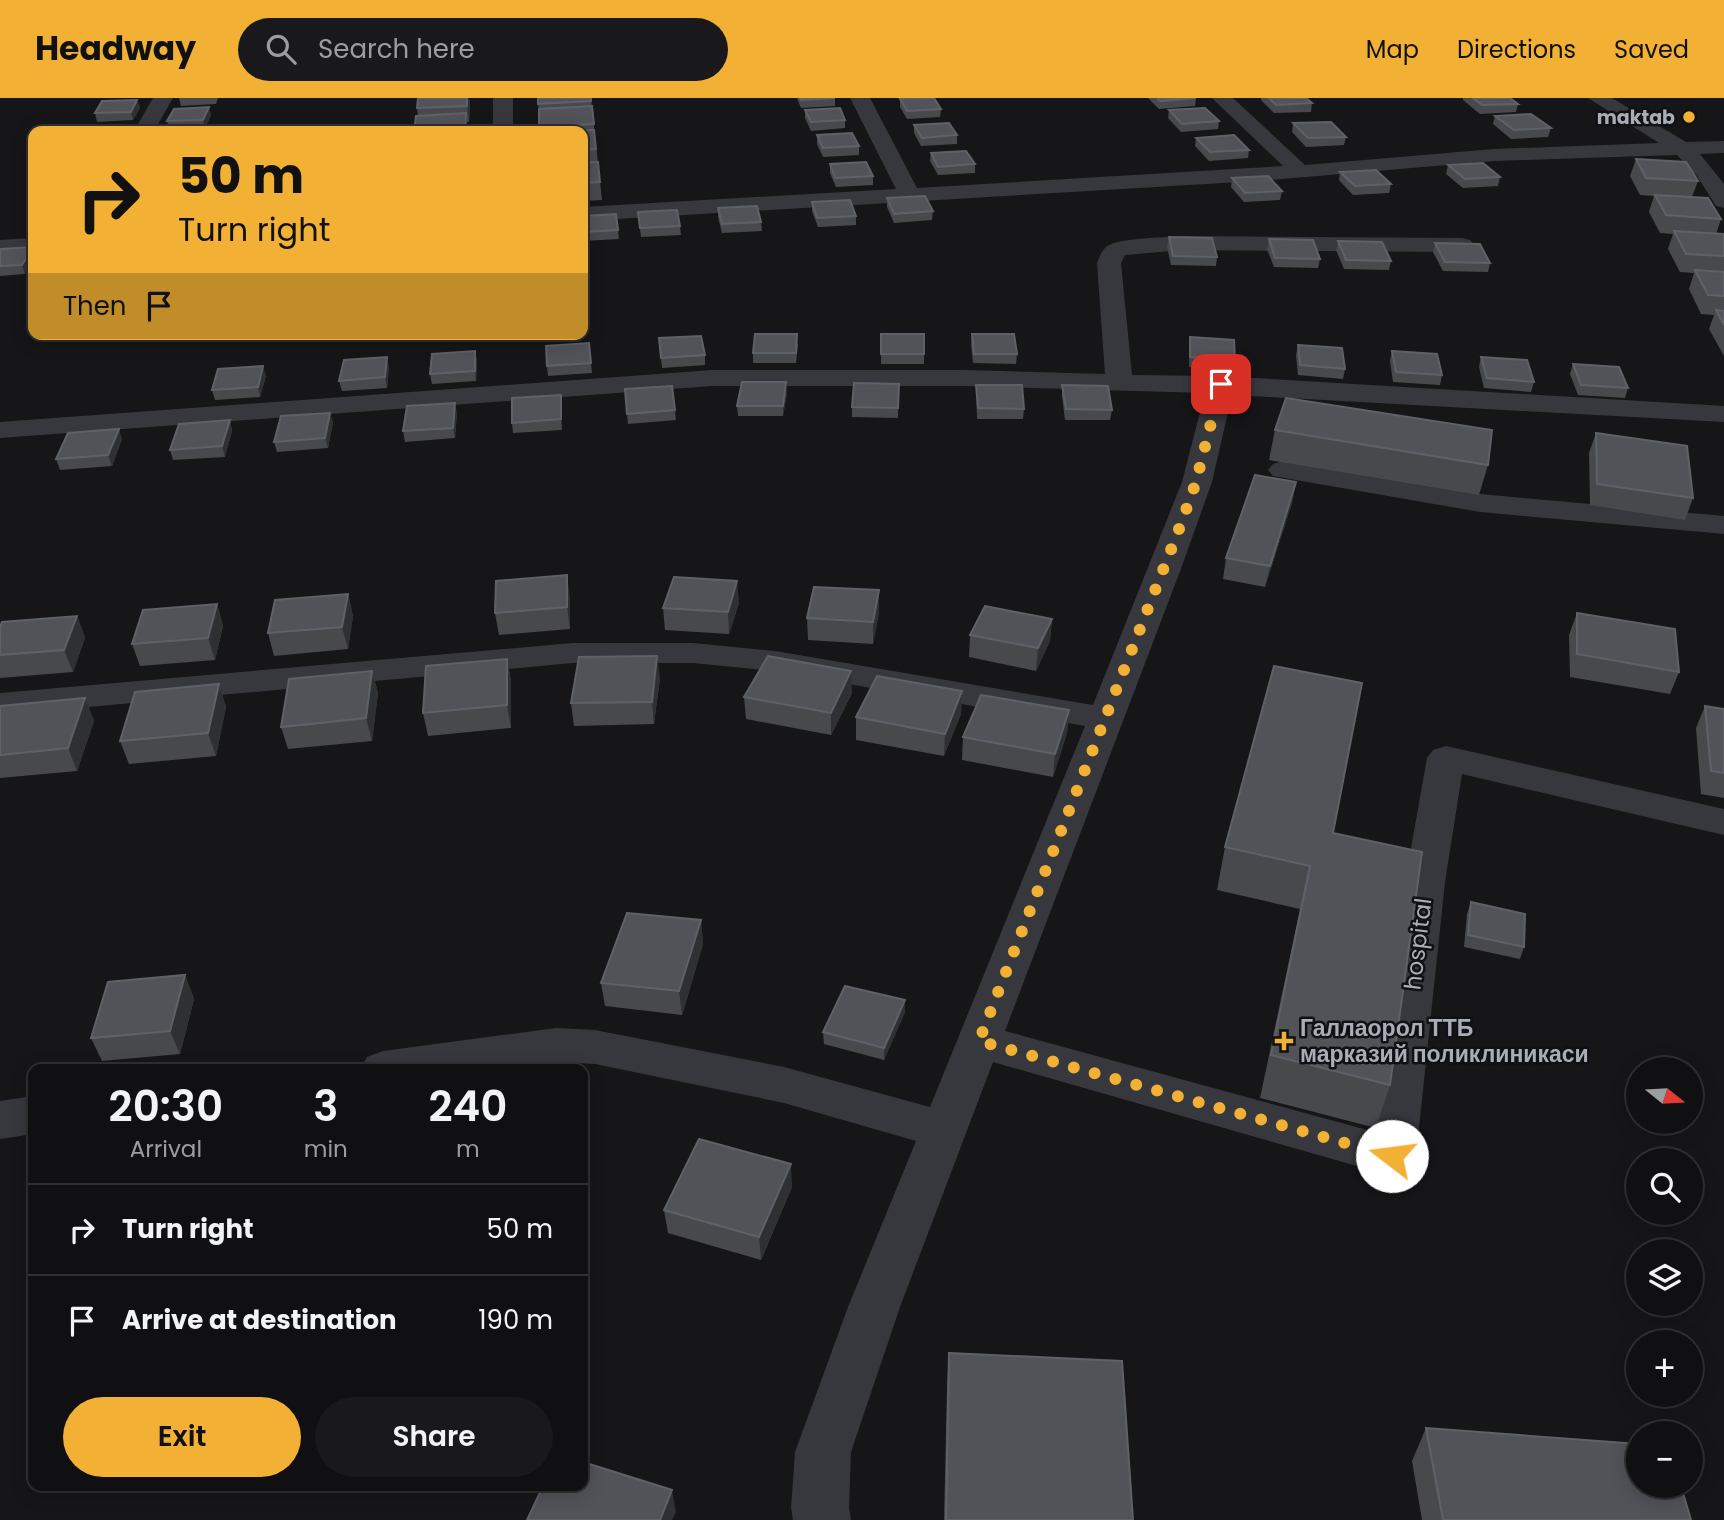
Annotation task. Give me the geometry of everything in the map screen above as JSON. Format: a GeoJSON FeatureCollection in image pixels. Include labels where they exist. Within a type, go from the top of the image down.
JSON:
{"type":"FeatureCollection","features":[{"type":"Feature","properties":{"kind":"lane"},"geometry":{"type":"LineString","coordinates":[[147,126],[163,98]]}},
{"type":"Feature","properties":{"kind":"lane"},"geometry":{"type":"LineString","coordinates":[[503,98],[503,126]]}},
{"type":"Feature","properties":{"kind":"lane"},"geometry":{"type":"LineString","coordinates":[[860,98],[909,194]]}},
{"type":"Feature","properties":{"kind":"lane"},"geometry":{"type":"LineString","coordinates":[[1222,98],[1300,171]]}},
{"type":"Feature","properties":{"kind":"lane"},"geometry":{"type":"LineString","coordinates":[[1598,98],[1683,149],[1706,172],[1724,201]]}},
{"type":"Feature","properties":{"kind":"lane"},"geometry":{"type":"LineString","coordinates":[[588,214],[1300,171],[1494,155],[1724,147]]}},
{"type":"Feature","properties":{"kind":"lane"},"geometry":{"type":"LineString","coordinates":[[1119,381],[1115,306],[1109,264],[1114,252],[1119,248],[1182,243],[1462,245]]}},
{"type":"Feature","properties":{"kind":"lane"},"geometry":{"type":"LineString","coordinates":[[0,247],[28,245]]}},
{"type":"Feature","properties":{"kind":"lane"},"geometry":{"type":"LineString","coordinates":[[0,430],[712,378],[946,376],[1221,384],[1724,414]]}},
{"type":"Feature","properties":{"kind":"lane"},"geometry":{"type":"LineString","coordinates":[[822,1520],[820,1508],[823,1452],[874,1307],[1107,719],[1196,482],[1221,384]]}},
{"type":"Feature","properties":{"kind":"lane"},"geometry":{"type":"LineString","coordinates":[[1283,470],[1480,503],[1724,525]]}},
{"type":"Feature","properties":{"kind":"lane"},"geometry":{"type":"LineString","coordinates":[[0,704],[547,655],[693,653],[838,671],[1107,719]]}},
{"type":"Feature","properties":{"kind":"lane","name":"hospital"},"geometry":{"type":"LineString","coordinates":[[979,1041],[1392,1156],[1425,882],[1446,758],[1724,822]]}},
{"type":"Feature","properties":{"kind":"lane"},"geometry":{"type":"LineString","coordinates":[[419,1064],[556,1045],[595,1047],[784,1085],[944,1130]]}},
{"type":"Feature","properties":{"kind":"lane"},"geometry":{"type":"LineString","coordinates":[[0,1120],[28,1116]]}},
{"type":"Feature","properties":{"kind":"building"},"geometry":{"type":"Polygon","coordinates":[[[418,98],[467,98],[467,106],[417,108],[418,98]]]}},
{"type":"Feature","properties":{"kind":"building"},"geometry":{"type":"Polygon","coordinates":[[[538,98],[591,98],[591,101],[538,104],[538,98]]]}},
{"type":"Feature","properties":{"kind":"building"},"geometry":{"type":"Polygon","coordinates":[[[800,98],[835,98],[801,100],[800,98]]]}},
{"type":"Feature","properties":{"kind":"building"},"geometry":{"type":"Polygon","coordinates":[[[934,98],[941,109],[907,111],[900,99],[934,98]]]}},
{"type":"Feature","properties":{"kind":"building"},"geometry":{"type":"Polygon","coordinates":[[[1157,98],[1196,98],[1160,101],[1157,98]]]}},
{"type":"Feature","properties":{"kind":"building"},"geometry":{"type":"Polygon","coordinates":[[[1269,98],[1306,98],[1312,103],[1276,105],[1269,98]]]}},
{"type":"Feature","properties":{"kind":"building"},"geometry":{"type":"Polygon","coordinates":[[[1473,98],[1510,98],[1518,104],[1482,105],[1473,98]]]}},
{"type":"Feature","properties":{"kind":"building"},"geometry":{"type":"Polygon","coordinates":[[[137,100],[131,112],[95,113],[102,101],[137,100]]]}},
{"type":"Feature","properties":{"kind":"building"},"geometry":{"type":"Polygon","coordinates":[[[592,106],[594,124],[539,126],[539,109],[592,106]]]}},
{"type":"Feature","properties":{"kind":"building"},"geometry":{"type":"Polygon","coordinates":[[[209,107],[203,120],[167,121],[174,109],[209,107]]]}},
{"type":"Feature","properties":{"kind":"building"},"geometry":{"type":"Polygon","coordinates":[[[840,108],[845,120],[811,122],[805,110],[840,108]]]}},
{"type":"Feature","properties":{"kind":"building"},"geometry":{"type":"Polygon","coordinates":[[[1205,108],[1219,121],[1182,124],[1169,110],[1205,108]]]}},
{"type":"Feature","properties":{"kind":"building"},"geometry":{"type":"Polygon","coordinates":[[[466,113],[465,126],[415,126],[416,116],[466,113]]]}},
{"type":"Feature","properties":{"kind":"building"},"geometry":{"type":"Polygon","coordinates":[[[1531,114],[1551,128],[1514,130],[1495,116],[1531,114]]]}},
{"type":"Feature","properties":{"kind":"building"},"geometry":{"type":"Polygon","coordinates":[[[1331,122],[1346,137],[1308,138],[1293,123],[1331,122]]]}},
{"type":"Feature","properties":{"kind":"building"},"geometry":{"type":"Polygon","coordinates":[[[949,123],[957,135],[922,138],[914,125],[949,123]]]}},
{"type":"Feature","properties":{"kind":"building"},"geometry":{"type":"Polygon","coordinates":[[[588,130],[594,130],[596,149],[588,150],[588,130]]]}},
{"type":"Feature","properties":{"kind":"building"},"geometry":{"type":"Polygon","coordinates":[[[852,133],[859,146],[823,148],[817,135],[852,133]]]}},
{"type":"Feature","properties":{"kind":"building"},"geometry":{"type":"Polygon","coordinates":[[[1234,135],[1249,150],[1210,152],[1196,138],[1234,135]]]}},
{"type":"Feature","properties":{"kind":"building"},"geometry":{"type":"Polygon","coordinates":[[[966,151],[975,164],[938,167],[931,153],[966,151]]]}},
{"type":"Feature","properties":{"kind":"building"},"geometry":{"type":"Polygon","coordinates":[[[1636,159],[1686,162],[1698,181],[1646,178],[1636,159]]]}},
{"type":"Feature","properties":{"kind":"building"},"geometry":{"type":"Polygon","coordinates":[[[588,162],[598,162],[600,182],[588,183],[588,162]]]}},
{"type":"Feature","properties":{"kind":"building"},"geometry":{"type":"Polygon","coordinates":[[[866,162],[873,176],[835,178],[830,164],[866,162]]]}},
{"type":"Feature","properties":{"kind":"building"},"geometry":{"type":"Polygon","coordinates":[[[1483,163],[1500,177],[1465,179],[1448,165],[1483,163]]]}},
{"type":"Feature","properties":{"kind":"building"},"geometry":{"type":"Polygon","coordinates":[[[1376,170],[1391,184],[1355,186],[1340,172],[1376,170]]]}},
{"type":"Feature","properties":{"kind":"building"},"geometry":{"type":"Polygon","coordinates":[[[1268,176],[1282,191],[1245,193],[1232,178],[1268,176]]]}},
{"type":"Feature","properties":{"kind":"building"},"geometry":{"type":"Polygon","coordinates":[[[1655,195],[1708,198],[1721,219],[1666,215],[1655,195]]]}},
{"type":"Feature","properties":{"kind":"building"},"geometry":{"type":"Polygon","coordinates":[[[925,196],[933,211],[894,214],[887,198],[925,196]]]}},
{"type":"Feature","properties":{"kind":"building"},"geometry":{"type":"Polygon","coordinates":[[[850,200],[856,216],[817,218],[812,202],[850,200]]]}},
{"type":"Feature","properties":{"kind":"building"},"geometry":{"type":"Polygon","coordinates":[[[757,206],[761,222],[722,224],[718,208],[757,206]]]}},
{"type":"Feature","properties":{"kind":"building"},"geometry":{"type":"Polygon","coordinates":[[[677,210],[680,226],[640,228],[638,212],[677,210]]]}},
{"type":"Feature","properties":{"kind":"building"},"geometry":{"type":"Polygon","coordinates":[[[616,214],[618,230],[588,232],[588,216],[616,214]]]}},
{"type":"Feature","properties":{"kind":"building"},"geometry":{"type":"Polygon","coordinates":[[[1674,231],[1724,234],[1724,256],[1686,254],[1674,231]]]}},
{"type":"Feature","properties":{"kind":"building"},"geometry":{"type":"Polygon","coordinates":[[[1169,237],[1212,238],[1217,257],[1173,256],[1169,237]]]}},
{"type":"Feature","properties":{"kind":"building"},"geometry":{"type":"Polygon","coordinates":[[[1269,239],[1313,240],[1320,259],[1275,258],[1269,239]]]}},
{"type":"Feature","properties":{"kind":"building"},"geometry":{"type":"Polygon","coordinates":[[[1338,241],[1382,242],[1391,261],[1346,260],[1338,241]]]}},
{"type":"Feature","properties":{"kind":"building"},"geometry":{"type":"Polygon","coordinates":[[[1435,243],[1480,244],[1490,263],[1445,262],[1435,243]]]}},
{"type":"Feature","properties":{"kind":"building"},"geometry":{"type":"Polygon","coordinates":[[[28,247],[28,255],[22,265],[0,266],[0,249],[28,247]]]}},
{"type":"Feature","properties":{"kind":"building"},"geometry":{"type":"Polygon","coordinates":[[[1695,270],[1724,272],[1724,296],[1708,295],[1695,270]]]}},
{"type":"Feature","properties":{"kind":"building"},"geometry":{"type":"Polygon","coordinates":[[[1716,310],[1724,311],[1724,325],[1716,310]]]}},
{"type":"Feature","properties":{"kind":"building"},"geometry":{"type":"Polygon","coordinates":[[[755,334],[797,334],[796,353],[753,353],[755,334]]]}},
{"type":"Feature","properties":{"kind":"building"},"geometry":{"type":"Polygon","coordinates":[[[881,334],[924,334],[924,354],[881,354],[881,334]]]}},
{"type":"Feature","properties":{"kind":"building"},"geometry":{"type":"Polygon","coordinates":[[[972,334],[1014,334],[1017,354],[974,354],[972,334]]]}},
{"type":"Feature","properties":{"kind":"building"},"geometry":{"type":"Polygon","coordinates":[[[701,336],[705,355],[661,358],[659,338],[701,336]]]}},
{"type":"Feature","properties":{"kind":"building"},"geometry":{"type":"Polygon","coordinates":[[[1190,337],[1234,340],[1235,360],[1190,357],[1190,337]]]}},
{"type":"Feature","properties":{"kind":"building"},"geometry":{"type":"Polygon","coordinates":[[[589,343],[591,363],[547,366],[546,346],[589,343]]]}},
{"type":"Feature","properties":{"kind":"building"},"geometry":{"type":"Polygon","coordinates":[[[1298,345],[1342,348],[1345,369],[1300,365],[1298,345]]]}},
{"type":"Feature","properties":{"kind":"building"},"geometry":{"type":"Polygon","coordinates":[[[475,351],[475,371],[430,374],[432,354],[475,351]]]}},
{"type":"Feature","properties":{"kind":"building"},"geometry":{"type":"Polygon","coordinates":[[[1392,351],[1437,354],[1442,375],[1396,372],[1392,351]]]}},
{"type":"Feature","properties":{"kind":"building"},"geometry":{"type":"Polygon","coordinates":[[[387,357],[385,377],[339,381],[344,360],[387,357]]]}},
{"type":"Feature","properties":{"kind":"building"},"geometry":{"type":"Polygon","coordinates":[[[1481,357],[1527,360],[1534,382],[1487,378],[1481,357]]]}},
{"type":"Feature","properties":{"kind":"building"},"geometry":{"type":"Polygon","coordinates":[[[1573,364],[1619,367],[1628,388],[1581,385],[1573,364]]]}},
{"type":"Feature","properties":{"kind":"building"},"geometry":{"type":"Polygon","coordinates":[[[263,366],[258,387],[212,390],[218,369],[263,366]]]}},
{"type":"Feature","properties":{"kind":"building"},"geometry":{"type":"Polygon","coordinates":[[[742,382],[786,382],[783,406],[737,406],[742,382]]]}},
{"type":"Feature","properties":{"kind":"building"},"geometry":{"type":"Polygon","coordinates":[[[854,383],[899,384],[898,408],[852,407],[854,383]]]}},
{"type":"Feature","properties":{"kind":"building"},"geometry":{"type":"Polygon","coordinates":[[[976,385],[1022,385],[1024,409],[978,408],[976,385]]]}},
{"type":"Feature","properties":{"kind":"building"},"geometry":{"type":"Polygon","coordinates":[[[1062,385],[1108,386],[1112,410],[1066,409],[1062,385]]]}},
{"type":"Feature","properties":{"kind":"building"},"geometry":{"type":"Polygon","coordinates":[[[672,386],[675,410],[627,414],[625,389],[672,386]]]}},
{"type":"Feature","properties":{"kind":"building"},"geometry":{"type":"Polygon","coordinates":[[[561,395],[561,419],[512,423],[512,398],[561,395]]]}},
{"type":"Feature","properties":{"kind":"building"},"geometry":{"type":"Polygon","coordinates":[[[1286,398],[1492,430],[1488,465],[1275,430],[1286,398]]]}},
{"type":"Feature","properties":{"kind":"building"},"geometry":{"type":"Polygon","coordinates":[[[455,403],[453,428],[403,431],[407,406],[455,403]]]}},
{"type":"Feature","properties":{"kind":"building"},"geometry":{"type":"Polygon","coordinates":[[[330,413],[325,438],[274,442],[281,416],[330,413]]]}},
{"type":"Feature","properties":{"kind":"building"},"geometry":{"type":"Polygon","coordinates":[[[230,420],[222,446],[170,450],[179,424],[230,420]]]}},
{"type":"Feature","properties":{"kind":"building"},"geometry":{"type":"Polygon","coordinates":[[[119,429],[108,455],[56,459],[68,433],[119,429]]]}},
{"type":"Feature","properties":{"kind":"building"},"geometry":{"type":"Polygon","coordinates":[[[1596,433],[1687,446],[1693,498],[1597,484],[1596,433]]]}},
{"type":"Feature","properties":{"kind":"building"},"geometry":{"type":"Polygon","coordinates":[[[1255,475],[1296,482],[1270,566],[1226,558],[1255,475]]]}},
{"type":"Feature","properties":{"kind":"building"},"geometry":{"type":"Polygon","coordinates":[[[567,575],[567,607],[495,613],[496,581],[567,575]]]}},
{"type":"Feature","properties":{"kind":"building"},"geometry":{"type":"Polygon","coordinates":[[[674,577],[737,581],[728,612],[663,608],[674,577]]]}},
{"type":"Feature","properties":{"kind":"building"},"geometry":{"type":"Polygon","coordinates":[[[814,587],[879,590],[873,622],[807,618],[814,587]]]}},
{"type":"Feature","properties":{"kind":"building"},"geometry":{"type":"Polygon","coordinates":[[[348,594],[342,627],[268,633],[275,600],[348,594]]]}},
{"type":"Feature","properties":{"kind":"building"},"geometry":{"type":"Polygon","coordinates":[[[217,604],[208,638],[132,644],[143,610],[217,604]]]}},
{"type":"Feature","properties":{"kind":"building"},"geometry":{"type":"Polygon","coordinates":[[[985,606],[1052,619],[1038,648],[970,635],[985,606]]]}},
{"type":"Feature","properties":{"kind":"building"},"geometry":{"type":"Polygon","coordinates":[[[1577,613],[1675,629],[1679,672],[1577,654],[1577,613]]]}},
{"type":"Feature","properties":{"kind":"building"},"geometry":{"type":"Polygon","coordinates":[[[77,616],[64,650],[0,655],[2,622],[77,616]]]}},
{"type":"Feature","properties":{"kind":"building"},"geometry":{"type":"Polygon","coordinates":[[[657,656],[652,702],[571,703],[579,657],[657,656]]]}},
{"type":"Feature","properties":{"kind":"building"},"geometry":{"type":"Polygon","coordinates":[[[768,656],[851,671],[831,713],[744,697],[768,656]]]}},
{"type":"Feature","properties":{"kind":"building"},"geometry":{"type":"Polygon","coordinates":[[[507,659],[507,705],[423,713],[426,666],[507,659]]]}},
{"type":"Feature","properties":{"kind":"building"},"geometry":{"type":"Polygon","coordinates":[[[1274,666],[1362,683],[1333,833],[1422,852],[1390,1085],[1271,1055],[1310,866],[1225,847],[1274,666]]]}},
{"type":"Feature","properties":{"kind":"building"},"geometry":{"type":"Polygon","coordinates":[[[372,671],[366,718],[281,727],[289,679],[372,671]]]}},
{"type":"Feature","properties":{"kind":"building"},"geometry":{"type":"Polygon","coordinates":[[[877,676],[962,691],[945,734],[856,717],[877,676]]]}},
{"type":"Feature","properties":{"kind":"building"},"geometry":{"type":"Polygon","coordinates":[[[219,684],[208,733],[120,741],[135,692],[219,684]]]}},
{"type":"Feature","properties":{"kind":"building"},"geometry":{"type":"Polygon","coordinates":[[[981,695],[1069,710],[1055,754],[963,737],[981,695]]]}},
{"type":"Feature","properties":{"kind":"building"},"geometry":{"type":"Polygon","coordinates":[[[85,698],[68,748],[0,755],[0,706],[85,698]]]}},
{"type":"Feature","properties":{"kind":"building"},"geometry":{"type":"Polygon","coordinates":[[[1705,706],[1724,709],[1724,773],[1711,771],[1705,706]]]}},
{"type":"Feature","properties":{"kind":"building"},"geometry":{"type":"Polygon","coordinates":[[[1471,902],[1525,914],[1524,947],[1468,935],[1471,902]]]}},
{"type":"Feature","properties":{"kind":"building"},"geometry":{"type":"Polygon","coordinates":[[[627,913],[701,920],[679,991],[601,983],[627,913]]]}},
{"type":"Feature","properties":{"kind":"building"},"geometry":{"type":"Polygon","coordinates":[[[185,975],[170,1031],[91,1038],[108,982],[185,975]]]}},
{"type":"Feature","properties":{"kind":"building"},"geometry":{"type":"Polygon","coordinates":[[[845,986],[905,1000],[884,1048],[823,1032],[845,986]]]}},
{"type":"Feature","properties":{"kind":"building"},"geometry":{"type":"Polygon","coordinates":[[[699,1139],[791,1164],[759,1237],[664,1210],[699,1139]]]}},
{"type":"Feature","properties":{"kind":"building"},"geometry":{"type":"Polygon","coordinates":[[[949,1353],[1122,1361],[1133,1520],[946,1520],[949,1353]]]}},
{"type":"Feature","properties":{"kind":"building"},"geometry":{"type":"Polygon","coordinates":[[[1426,1428],[1626,1443],[1626,1498],[1685,1498],[1691,1520],[1443,1520],[1426,1428]]]}},
{"type":"Feature","properties":{"kind":"building"},"geometry":{"type":"Polygon","coordinates":[[[588,1464],[672,1490],[660,1520],[527,1520],[541,1491],[588,1491],[588,1464]]]}},
{"type":"Feature","properties":{"kind":"place","name":"maktab"},"geometry":{"type":"Point","coordinates":[1689,117]}},
{"type":"Feature","properties":{"kind":"place","name":"Галлаорол ТТБ марказий поликлиникаси"},"geometry":{"type":"Point","coordinates":[1284,1041]}},
{"type":"Feature","properties":{"kind":"route"},"geometry":{"type":"LineString","coordinates":[[1221,384],[1196,482],[1181,524],[979,1041],[1392,1156]]}}]}
